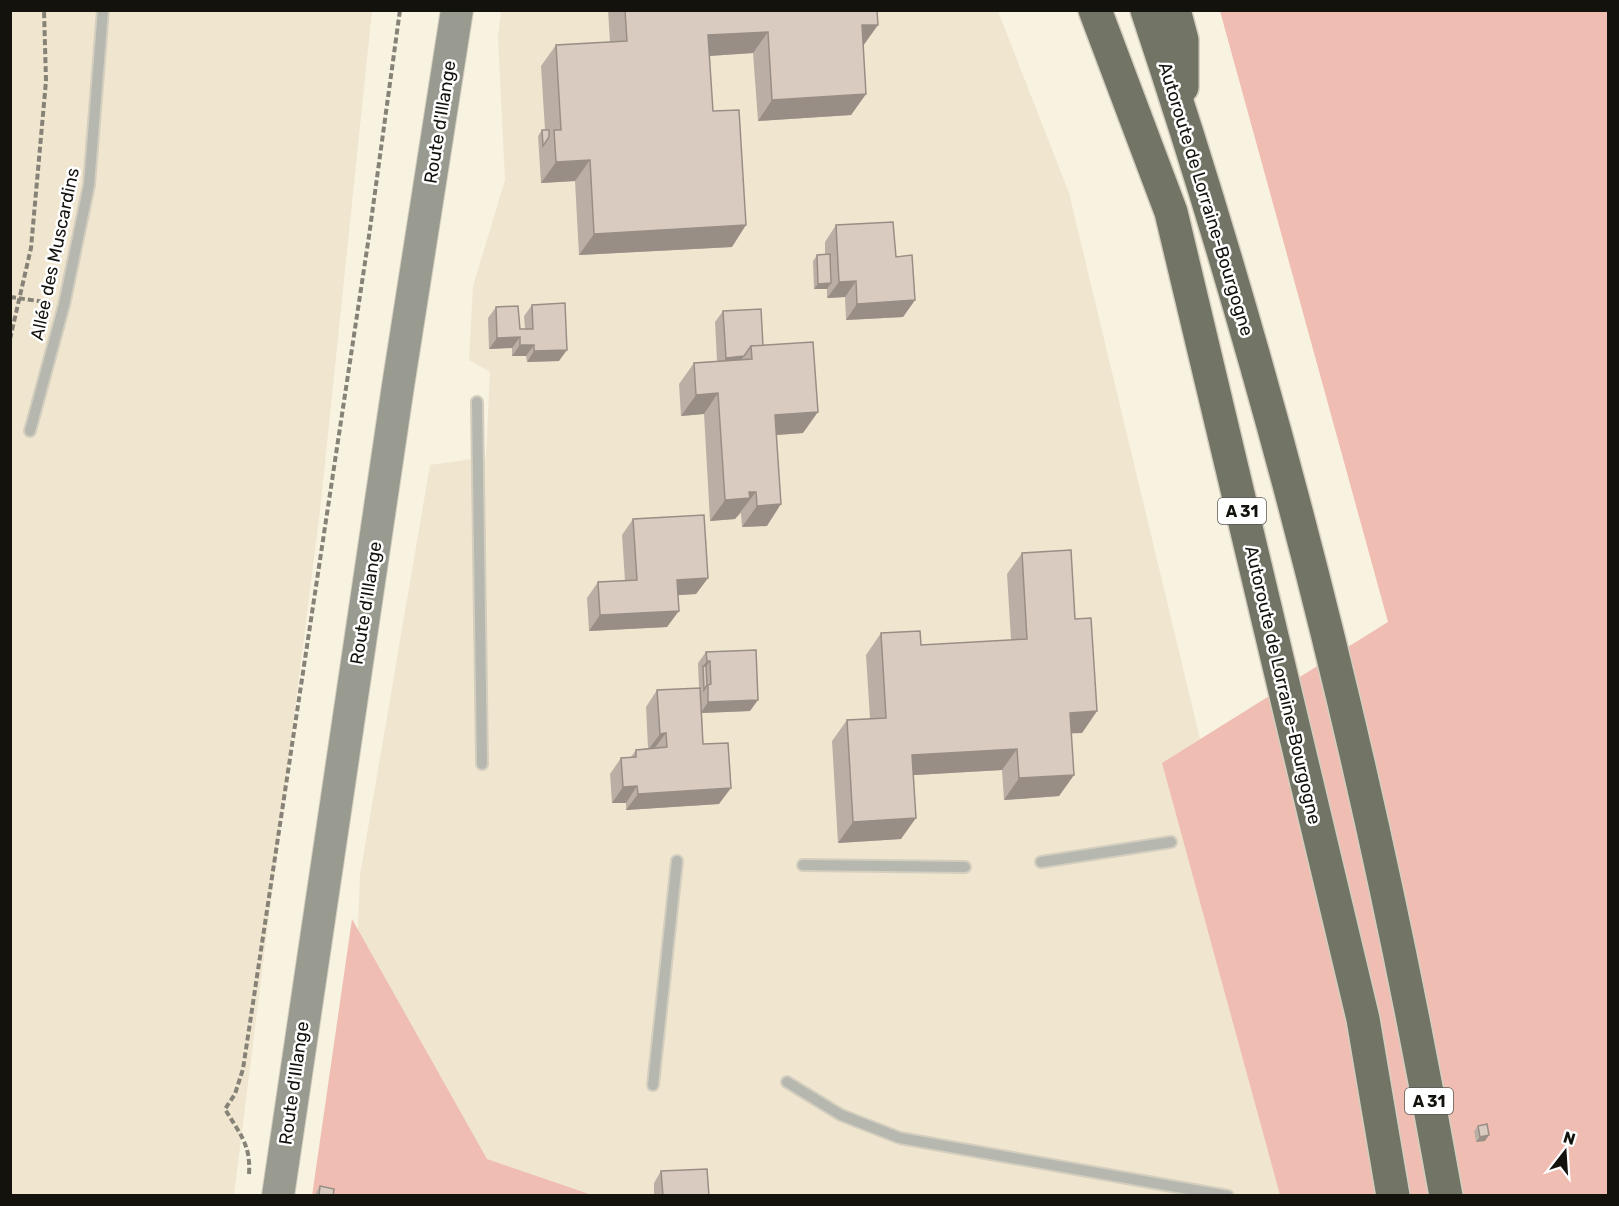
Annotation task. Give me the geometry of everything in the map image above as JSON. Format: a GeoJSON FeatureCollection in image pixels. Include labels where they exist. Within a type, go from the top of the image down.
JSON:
{"type":"FeatureCollection","features":[{"type":"Feature","properties":{"kind":"highway","name":"Autoroute de Lorraine-Bourgogne"},"geometry":{"type":"LineString","coordinates":[[1095,10],[1171,212],[1363,1019],[1392,1196]]}},
{"type":"Feature","properties":{"kind":"highway","name":"Autoroute de Lorraine-Bourgogne"},"geometry":{"type":"LineString","coordinates":[[1147,10],[1182,115],[1258,371],[1299,521],[1347,713],[1411,1006],[1446,1196]]}},
{"type":"Feature","properties":{"kind":"highway"},"geometry":{"type":"LineString","coordinates":[[1174,10],[1182,40],[1182,115]]}},
{"type":"Feature","properties":{"kind":"main road","name":"Route d'Illange"},"geometry":{"type":"LineString","coordinates":[[278,1196],[457,10]]}},
{"type":"Feature","properties":{"kind":"lane","name":"Allée des Muscardins"},"geometry":{"type":"LineString","coordinates":[[30,431],[64,305],[89,185],[103,10]]}},
{"type":"Feature","properties":{"kind":"lane"},"geometry":{"type":"LineString","coordinates":[[477,402],[482,764]]}},
{"type":"Feature","properties":{"kind":"lane"},"geometry":{"type":"LineString","coordinates":[[1041,862],[1171,842]]}},
{"type":"Feature","properties":{"kind":"lane"},"geometry":{"type":"LineString","coordinates":[[653,1085],[677,861]]}},
{"type":"Feature","properties":{"kind":"lane"},"geometry":{"type":"LineString","coordinates":[[803,865],[965,867]]}},
{"type":"Feature","properties":{"kind":"lane"},"geometry":{"type":"LineString","coordinates":[[787,1082],[841,1115],[900,1138],[1228,1196]]}},
{"type":"Feature","properties":{"kind":"path"},"geometry":{"type":"LineString","coordinates":[[10,339],[31,248],[46,81],[44,10]]}},
{"type":"Feature","properties":{"kind":"path"},"geometry":{"type":"LineString","coordinates":[[248,1180],[250,1157],[245,1142],[225,1109],[235,1094],[243,1069],[369,236],[400,10]]}},
{"type":"Feature","properties":{"kind":"path"},"geometry":{"type":"LineString","coordinates":[[10,297],[64,305]]}},
{"type":"Feature","properties":{"kind":"shaded area"},"geometry":{"type":"Polygon","coordinates":[[[10,11],[372,11],[320,511],[234,1195],[11,1195],[10,11]]]}},
{"type":"Feature","properties":{"kind":"shaded area"},"geometry":{"type":"Polygon","coordinates":[[[501,11],[998,11],[1069,193],[1213,793],[1301,1195],[483,1195],[354,1025],[360,875],[430,465],[486,457],[490,372],[469,360],[473,286],[505,180],[498,37],[501,11]]]}},
{"type":"Feature","properties":{"kind":"shaded area"},"geometry":{"type":"Polygon","coordinates":[[[1220,11],[1608,11],[1608,1195],[1280,1195],[1162,763],[1388,622],[1220,11]]]}},
{"type":"Feature","properties":{"kind":"shaded area"},"geometry":{"type":"Polygon","coordinates":[[[352,919],[487,1159],[592,1195],[312,1196],[352,919]]]}},
{"type":"Feature","properties":{"kind":"building"},"geometry":{"type":"Polygon","coordinates":[[[625,10],[877,10],[878,25],[862,25],[866,94],[772,100],[768,32],[708,35],[713,111],[739,110],[746,225],[594,234],[590,160],[556,162],[554,130],[561,130],[556,45],[627,41],[625,10]]]}},
{"type":"Feature","properties":{"kind":"building"},"geometry":{"type":"Polygon","coordinates":[[[542,130],[549,130],[549,137],[543,146],[542,130]]]}},
{"type":"Feature","properties":{"kind":"building"},"geometry":{"type":"Polygon","coordinates":[[[893,222],[896,257],[912,255],[915,300],[857,304],[856,281],[839,282],[836,225],[893,222]]]}},
{"type":"Feature","properties":{"kind":"building"},"geometry":{"type":"Polygon","coordinates":[[[830,254],[831,283],[818,284],[817,255],[830,254]]]}},
{"type":"Feature","properties":{"kind":"building"},"geometry":{"type":"Polygon","coordinates":[[[565,303],[567,350],[534,351],[534,345],[520,345],[520,337],[497,338],[496,307],[518,306],[520,329],[533,329],[532,305],[565,303]]]}},
{"type":"Feature","properties":{"kind":"building"},"geometry":{"type":"Polygon","coordinates":[[[761,309],[763,346],[751,346],[744,356],[726,358],[723,311],[761,309]]]}},
{"type":"Feature","properties":{"kind":"building"},"geometry":{"type":"Polygon","coordinates":[[[813,342],[818,412],[775,415],[781,504],[757,506],[756,492],[749,492],[750,498],[725,500],[718,393],[696,395],[694,363],[752,359],[751,346],[813,342]]]}},
{"type":"Feature","properties":{"kind":"building"},"geometry":{"type":"Polygon","coordinates":[[[704,515],[708,578],[677,580],[679,611],[600,615],[598,582],[637,580],[633,519],[704,515]]]}},
{"type":"Feature","properties":{"kind":"building"},"geometry":{"type":"Polygon","coordinates":[[[1071,550],[1075,619],[1091,618],[1097,711],[1070,713],[1074,775],[1019,778],[1017,749],[912,755],[916,818],[853,822],[847,720],[886,718],[881,633],[920,631],[921,645],[1027,639],[1022,553],[1071,550]]]}},
{"type":"Feature","properties":{"kind":"building"},"geometry":{"type":"Polygon","coordinates":[[[756,650],[758,700],[708,702],[708,685],[711,684],[710,661],[707,661],[706,652],[756,650]]]}},
{"type":"Feature","properties":{"kind":"building"},"geometry":{"type":"Polygon","coordinates":[[[703,666],[706,666],[707,685],[704,690],[703,666]]]}},
{"type":"Feature","properties":{"kind":"building"},"geometry":{"type":"Polygon","coordinates":[[[700,688],[703,744],[728,743],[731,788],[638,794],[637,786],[623,787],[621,758],[636,757],[636,750],[667,747],[666,733],[660,734],[657,690],[700,688]]]}},
{"type":"Feature","properties":{"kind":"building"},"geometry":{"type":"Polygon","coordinates":[[[1487,1124],[1489,1135],[1480,1137],[1478,1126],[1487,1124]]]}},
{"type":"Feature","properties":{"kind":"building"},"geometry":{"type":"Polygon","coordinates":[[[707,1169],[709,1196],[663,1196],[661,1171],[707,1169]]]}},
{"type":"Feature","properties":{"kind":"building"},"geometry":{"type":"Polygon","coordinates":[[[320,1186],[334,1189],[333,1196],[319,1196],[320,1186]]]}}]}
